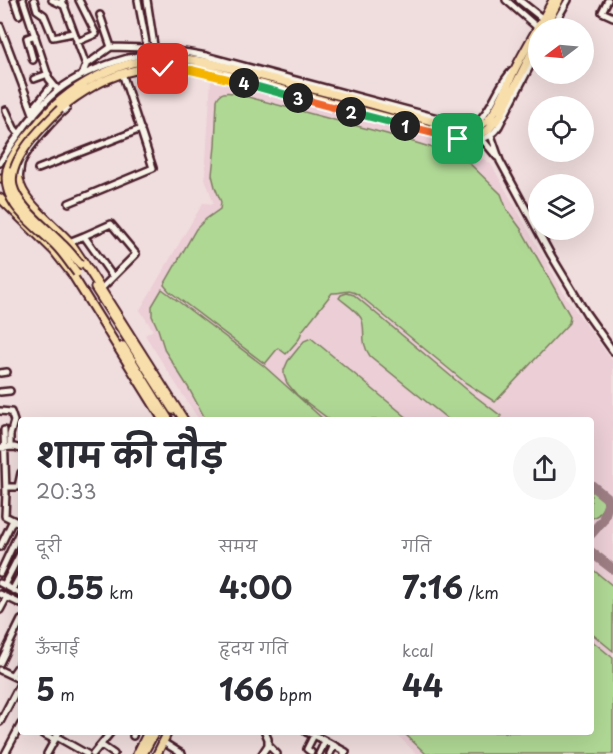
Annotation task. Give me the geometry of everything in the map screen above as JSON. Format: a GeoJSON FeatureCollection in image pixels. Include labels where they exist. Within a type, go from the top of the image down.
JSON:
{"type":"FeatureCollection","features":[{"type":"Feature","properties":{"kind":"main road"},"geometry":{"type":"LineString","coordinates":[[544,18],[553,0]]}},
{"type":"Feature","properties":{"kind":"main road"},"geometry":{"type":"LineString","coordinates":[[548,18],[560,0]]}},
{"type":"Feature","properties":{"kind":"main road"},"geometry":{"type":"LineString","coordinates":[[161,417],[77,273],[62,252],[12,202],[6,188],[6,170],[16,148],[38,122],[57,103],[89,80],[125,65],[171,58],[206,62],[465,130],[480,126],[492,115],[528,49]]}},
{"type":"Feature","properties":{"kind":"main road"},"geometry":{"type":"LineString","coordinates":[[177,417],[100,289],[62,244],[17,197],[13,183],[15,168],[22,153],[53,116],[72,99],[105,80],[136,69],[164,65],[201,68],[459,136],[480,137],[500,116],[528,60]]}},
{"type":"Feature","properties":{"kind":"main road"},"geometry":{"type":"LineString","coordinates":[[0,179],[19,181],[28,199],[69,242],[182,417]]}},
{"type":"Feature","properties":{"kind":"main road"},"geometry":{"type":"LineString","coordinates":[[0,191],[8,206]]}},
{"type":"Feature","properties":{"kind":"main road"},"geometry":{"type":"LineString","coordinates":[[0,198],[54,251],[84,288],[167,417]]}},
{"type":"Feature","properties":{"kind":"main road"},"geometry":{"type":"LineString","coordinates":[[137,754],[146,735]]}},
{"type":"Feature","properties":{"kind":"main road"},"geometry":{"type":"LineString","coordinates":[[143,754],[153,735]]}},
{"type":"Feature","properties":{"kind":"main road"},"geometry":{"type":"LineString","coordinates":[[152,754],[162,735]]}},
{"type":"Feature","properties":{"kind":"main road"},"geometry":{"type":"LineString","coordinates":[[157,754],[166,735]]}},
{"type":"Feature","properties":{"kind":"street"},"geometry":{"type":"LineString","coordinates":[[14,0],[17,15],[27,12]]}},
{"type":"Feature","properties":{"kind":"street"},"geometry":{"type":"LineString","coordinates":[[23,0],[48,74],[58,90]]}},
{"type":"Feature","properties":{"kind":"street"},"geometry":{"type":"LineString","coordinates":[[34,0],[37,10],[44,15],[53,37],[74,33]]}},
{"type":"Feature","properties":{"kind":"street"},"geometry":{"type":"LineString","coordinates":[[52,0],[63,3],[86,65]]}},
{"type":"Feature","properties":{"kind":"street"},"geometry":{"type":"LineString","coordinates":[[77,42],[96,34],[80,0]]}},
{"type":"Feature","properties":{"kind":"street"},"geometry":{"type":"LineString","coordinates":[[138,0],[147,48]]}},
{"type":"Feature","properties":{"kind":"street"},"geometry":{"type":"LineString","coordinates":[[147,0],[156,52]]}},
{"type":"Feature","properties":{"kind":"street"},"geometry":{"type":"LineString","coordinates":[[506,0],[528,18]]}},
{"type":"Feature","properties":{"kind":"street"},"geometry":{"type":"LineString","coordinates":[[519,0],[542,18]]}},
{"type":"Feature","properties":{"kind":"street"},"geometry":{"type":"LineString","coordinates":[[558,18],[568,0]]}},
{"type":"Feature","properties":{"kind":"street"},"geometry":{"type":"LineString","coordinates":[[608,0],[602,12],[613,17]]}},
{"type":"Feature","properties":{"kind":"street"},"geometry":{"type":"LineString","coordinates":[[99,15],[111,47]]}},
{"type":"Feature","properties":{"kind":"street"},"geometry":{"type":"LineString","coordinates":[[0,26],[3,42],[33,113]]}},
{"type":"Feature","properties":{"kind":"street"},"geometry":{"type":"LineString","coordinates":[[33,60],[27,38],[35,35]]}},
{"type":"Feature","properties":{"kind":"street"},"geometry":{"type":"LineString","coordinates":[[82,75],[86,65],[111,47],[147,48],[156,52]]}},
{"type":"Feature","properties":{"kind":"street"},"geometry":{"type":"LineString","coordinates":[[33,113],[58,90],[82,75],[118,61],[156,52],[173,51],[206,56],[460,124],[478,120],[507,76],[516,68]]}},
{"type":"Feature","properties":{"kind":"street"},"geometry":{"type":"LineString","coordinates":[[26,62],[42,57]]}},
{"type":"Feature","properties":{"kind":"street"},"geometry":{"type":"LineString","coordinates":[[19,181],[20,166],[25,156],[59,114],[98,86],[145,69]]}},
{"type":"Feature","properties":{"kind":"street"},"geometry":{"type":"LineString","coordinates":[[500,161],[480,137],[491,135],[499,126],[528,70]]}},
{"type":"Feature","properties":{"kind":"street"},"geometry":{"type":"LineString","coordinates":[[34,79],[48,74]]}},
{"type":"Feature","properties":{"kind":"street"},"geometry":{"type":"LineString","coordinates":[[69,203],[153,168],[123,76]]}},
{"type":"Feature","properties":{"kind":"street"},"geometry":{"type":"LineString","coordinates":[[0,161],[53,84]]}},
{"type":"Feature","properties":{"kind":"street"},"geometry":{"type":"LineString","coordinates":[[6,110],[19,134]]}},
{"type":"Feature","properties":{"kind":"street"},"geometry":{"type":"LineString","coordinates":[[38,169],[141,129]]}},
{"type":"Feature","properties":{"kind":"street"},"geometry":{"type":"LineString","coordinates":[[491,135],[500,161],[551,255],[586,313],[613,351]]}},
{"type":"Feature","properties":{"kind":"street"},"geometry":{"type":"LineString","coordinates":[[69,242],[111,224],[136,254],[100,289]]}},
{"type":"Feature","properties":{"kind":"street"},"geometry":{"type":"LineString","coordinates":[[84,236],[113,278]]}},
{"type":"Feature","properties":{"kind":"street"},"geometry":{"type":"LineString","coordinates":[[0,373],[7,372]]}},
{"type":"Feature","properties":{"kind":"street"},"geometry":{"type":"LineString","coordinates":[[0,392],[10,391]]}},
{"type":"Feature","properties":{"kind":"street"},"geometry":{"type":"LineString","coordinates":[[0,411],[11,412],[14,421],[5,448]]}},
{"type":"Feature","properties":{"kind":"street"},"geometry":{"type":"LineString","coordinates":[[4,430],[6,487],[2,507],[5,516],[18,524]]}},
{"type":"Feature","properties":{"kind":"street"},"geometry":{"type":"LineString","coordinates":[[6,487],[18,486]]}},
{"type":"Feature","properties":{"kind":"street"},"geometry":{"type":"LineString","coordinates":[[0,523],[5,516]]}},
{"type":"Feature","properties":{"kind":"street"},"geometry":{"type":"LineString","coordinates":[[0,548],[13,520]]}},
{"type":"Feature","properties":{"kind":"street"},"geometry":{"type":"LineString","coordinates":[[0,573],[18,533]]}},
{"type":"Feature","properties":{"kind":"street"},"geometry":{"type":"LineString","coordinates":[[18,557],[2,584],[13,589],[18,597]]}},
{"type":"Feature","properties":{"kind":"street"},"geometry":{"type":"LineString","coordinates":[[13,589],[18,580]]}},
{"type":"Feature","properties":{"kind":"street"},"geometry":{"type":"LineString","coordinates":[[0,594],[18,600]]}},
{"type":"Feature","properties":{"kind":"street"},"geometry":{"type":"LineString","coordinates":[[0,610],[7,597]]}},
{"type":"Feature","properties":{"kind":"street"},"geometry":{"type":"LineString","coordinates":[[0,663],[18,626]]}},
{"type":"Feature","properties":{"kind":"street"},"geometry":{"type":"LineString","coordinates":[[12,675],[18,666]]}},
{"type":"Feature","properties":{"kind":"street"},"geometry":{"type":"LineString","coordinates":[[0,670],[18,679]]}},
{"type":"Feature","properties":{"kind":"street"},"geometry":{"type":"LineString","coordinates":[[0,722],[18,687]]}},
{"type":"Feature","properties":{"kind":"street"},"geometry":{"type":"LineString","coordinates":[[7,754],[18,730]]}},
{"type":"Feature","properties":{"kind":"street"},"geometry":{"type":"LineString","coordinates":[[93,754],[109,735]]}},
{"type":"Feature","properties":{"kind":"street"},"geometry":{"type":"LineString","coordinates":[[266,735],[277,754]]}},
{"type":"Feature","properties":{"kind":"street"},"geometry":{"type":"LineString","coordinates":[[262,754],[272,735]]}},
{"type":"Feature","properties":{"kind":"street"},"geometry":{"type":"LineString","coordinates":[[313,753],[314,735],[346,752],[344,754]]}},
{"type":"Feature","properties":{"kind":"street"},"geometry":{"type":"LineString","coordinates":[[48,754],[57,736],[87,754]]}},
{"type":"Feature","properties":{"kind":"street"},"geometry":{"type":"LineString","coordinates":[[302,754],[313,753],[325,741]]}},
{"type":"Feature","properties":{"kind":"street"},"geometry":{"type":"LineString","coordinates":[[163,742],[182,754]]}},
{"type":"Feature","properties":{"kind":"street"},"geometry":{"type":"LineString","coordinates":[[101,745],[114,754]]}},
{"type":"Feature","properties":{"kind":"street"},"geometry":{"type":"LineString","coordinates":[[330,754],[334,746]]}},
{"type":"Feature","properties":{"kind":"shaded area"},"geometry":{"type":"Polygon","coordinates":[[[211,79],[437,140],[445,145],[468,149],[491,164],[528,230],[528,240],[534,240],[567,299],[613,362],[613,754],[417,754],[397,735],[594,735],[594,417],[197,417],[145,335],[153,330],[140,310],[203,203],[214,204],[205,178],[211,79]]]}},
{"type":"Feature","properties":{"kind":"green space"},"geometry":{"type":"Polygon","coordinates":[[[233,93],[387,134],[456,155],[467,161],[501,194],[507,210],[521,229],[570,316],[569,323],[495,402],[466,383],[359,295],[351,291],[332,293],[286,354],[278,348],[265,364],[164,285],[196,229],[220,209],[221,202],[212,175],[217,100],[221,94],[233,93]]]}},
{"type":"Feature","properties":{"kind":"green space"},"geometry":{"type":"Polygon","coordinates":[[[162,289],[264,366],[321,417],[204,417],[165,351],[152,316],[152,306],[162,289]]]}},
{"type":"Feature","properties":{"kind":"green space"},"geometry":{"type":"Polygon","coordinates":[[[347,293],[354,295],[500,417],[445,417],[370,356],[364,341],[361,318],[339,298],[347,293]]]}},
{"type":"Feature","properties":{"kind":"green space"},"geometry":{"type":"Polygon","coordinates":[[[311,338],[406,417],[326,417],[297,395],[287,383],[284,375],[288,361],[304,341],[311,338]]]}},
{"type":"Feature","properties":{"kind":"green space"},"geometry":{"type":"Polygon","coordinates":[[[594,489],[601,495],[605,505],[594,517],[594,489]]]}},
{"type":"Feature","properties":{"kind":"green space"},"geometry":{"type":"Polygon","coordinates":[[[594,570],[613,586],[613,651],[594,635],[594,570]]]}},
{"type":"Feature","properties":{"kind":"green space"},"geometry":{"type":"Polygon","coordinates":[[[594,642],[613,658],[613,754],[426,754],[406,735],[594,735],[594,642]]]}},
{"type":"Feature","properties":{"kind":"taxiway"},"geometry":{"type":"LineString","coordinates":[[594,487],[609,502],[603,520],[594,530]]}},
{"type":"Feature","properties":{"kind":"taxiway"},"geometry":{"type":"LineString","coordinates":[[594,554],[613,569]]}},
{"type":"Feature","properties":{"kind":"route"},"geometry":{"type":"LineString","coordinates":[[163,69],[199,71],[458,139]]}}]}
